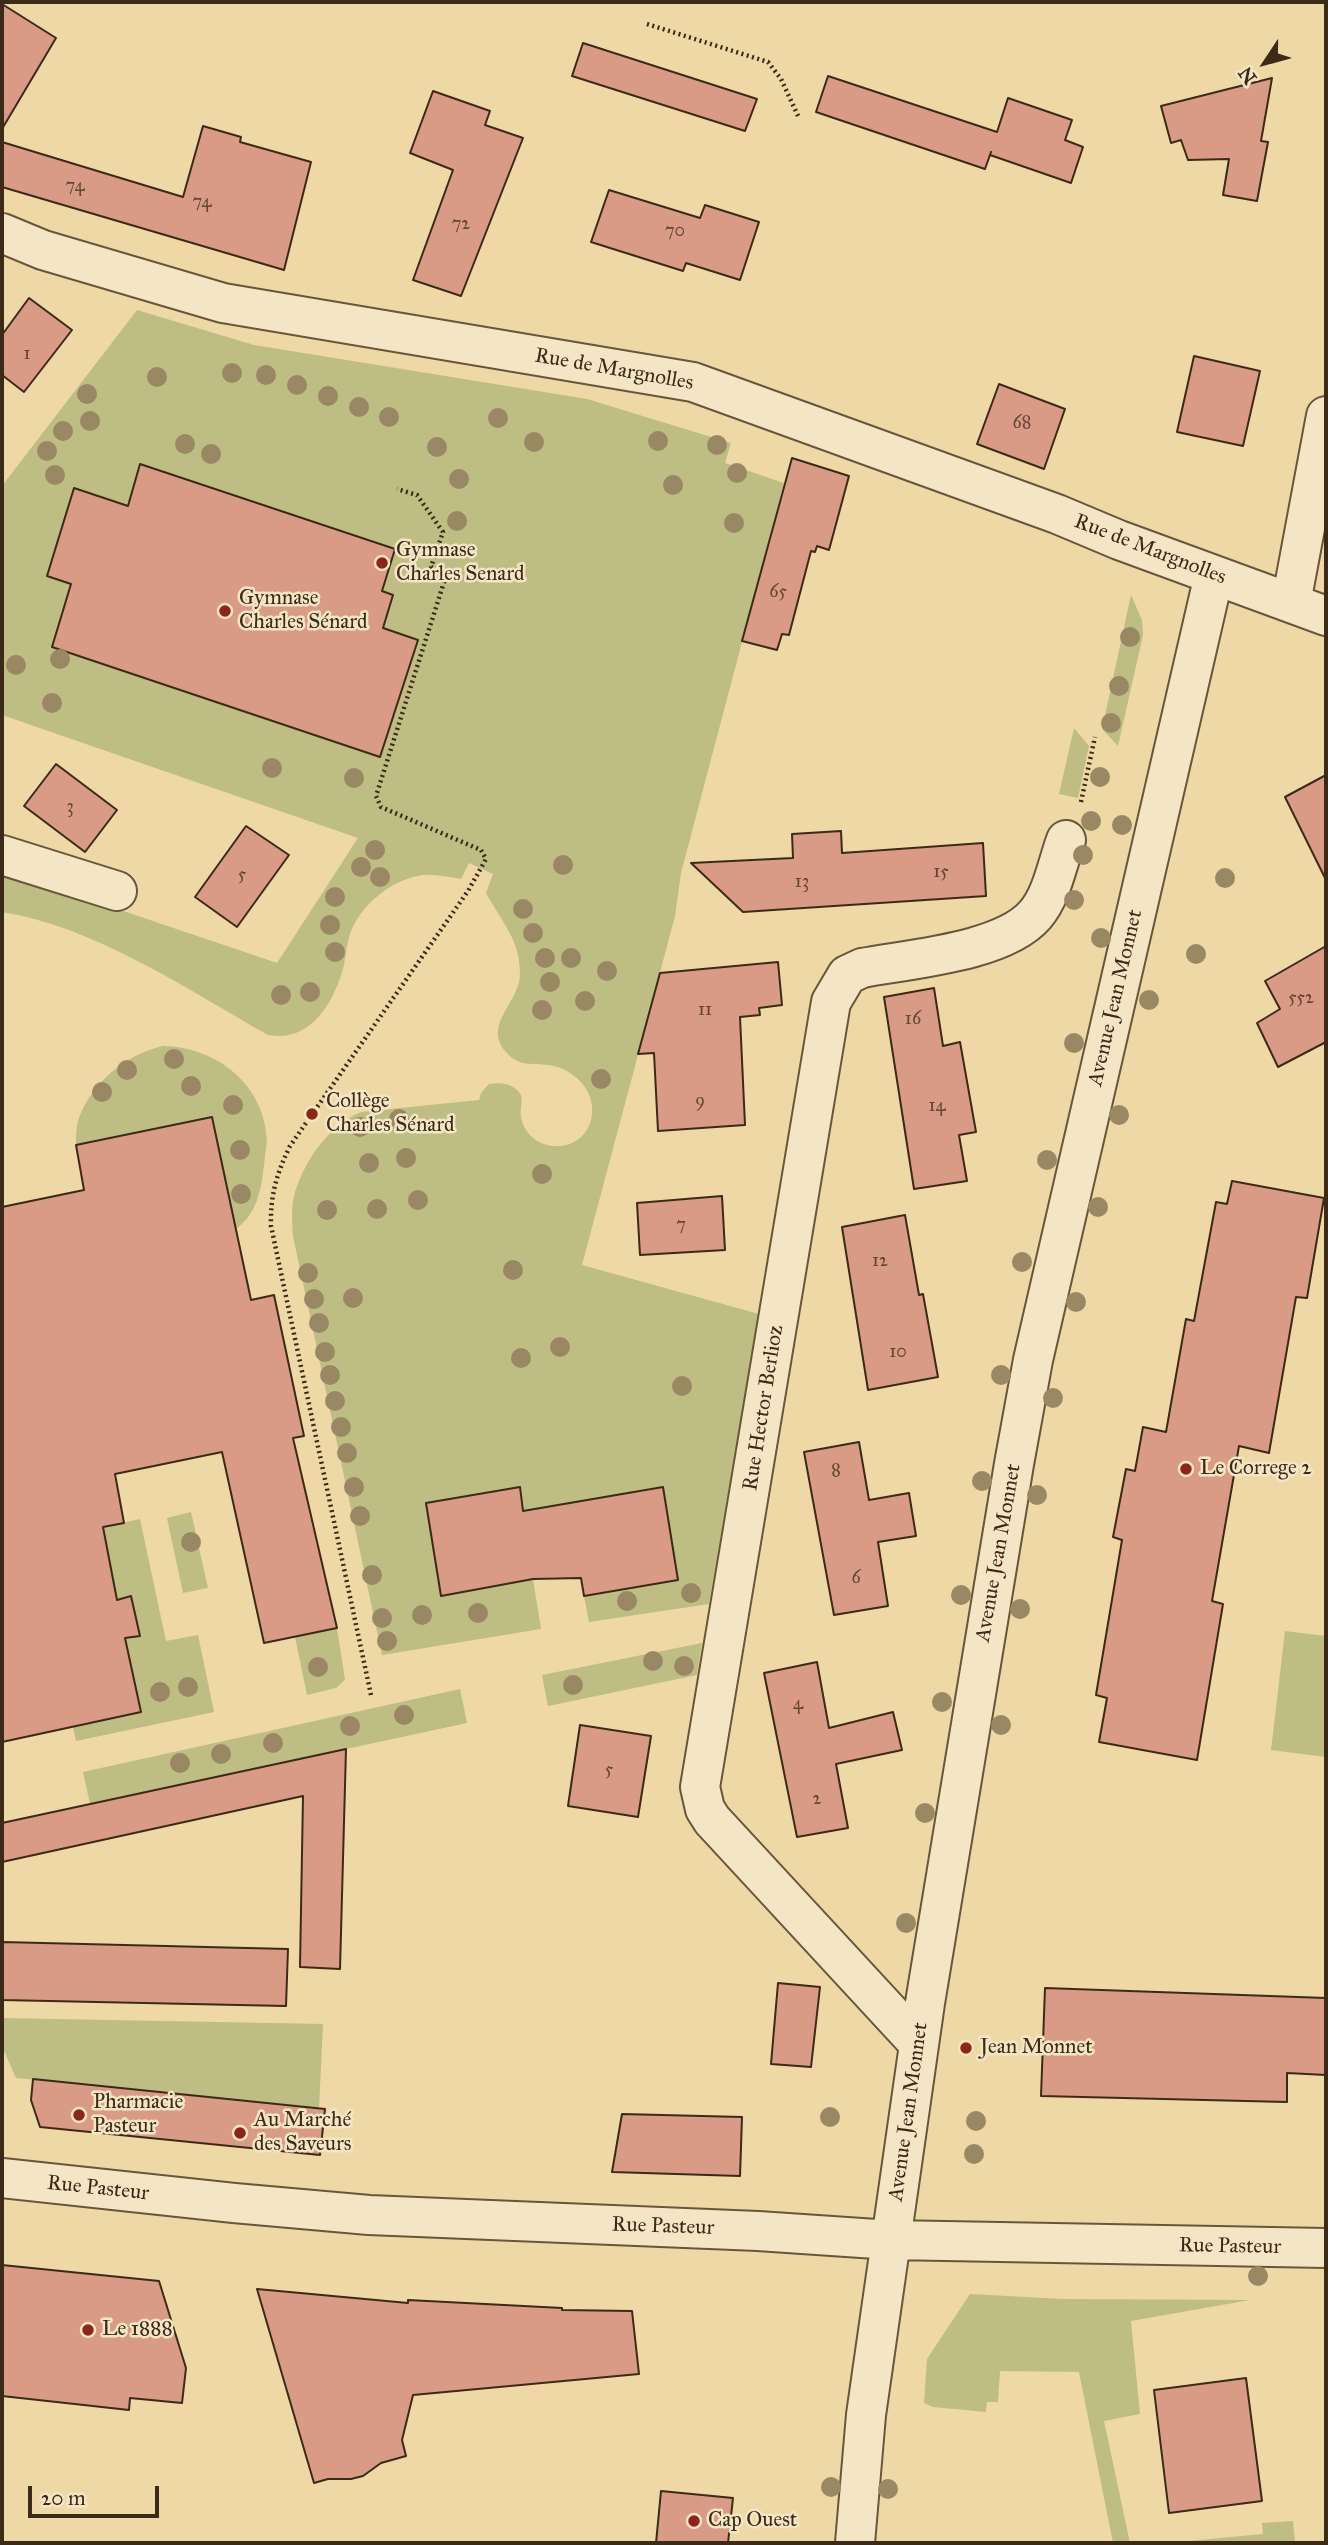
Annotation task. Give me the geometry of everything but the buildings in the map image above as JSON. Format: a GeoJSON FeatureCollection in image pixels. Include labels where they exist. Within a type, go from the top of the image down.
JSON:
{"type":"FeatureCollection","features":[{"type":"Feature","properties":{"kind":"street","name":"Rue de Margnolles"},"geometry":{"type":"LineString","coordinates":[[2,233],[43,250],[223,303],[693,382],[1058,514],[1326,616]]}},
{"type":"Feature","properties":{"kind":"street"},"geometry":{"type":"LineString","coordinates":[[1291,603],[1326,416]]}},
{"type":"Feature","properties":{"kind":"street","name":"Avenue Jean Monnet"},"geometry":{"type":"LineString","coordinates":[[855,2543],[866,2415],[919,2044],[1009,1489],[1034,1360],[1214,575]]}},
{"type":"Feature","properties":{"kind":"street","name":"Rue Hector Berlioz"},"geometry":{"type":"LineString","coordinates":[[919,2044],[712,1820],[705,1809],[700,1787],[831,1002],[847,975],[862,968],[988,944],[1018,930],[1035,915],[1044,902],[1066,840]]}},
{"type":"Feature","properties":{"kind":"street"},"geometry":{"type":"LineString","coordinates":[[2,855],[117,891]]}},
{"type":"Feature","properties":{"kind":"street","name":"Rue Pasteur"},"geometry":{"type":"LineString","coordinates":[[2,2178],[369,2215],[758,2231],[891,2240],[1326,2248]]}},
{"type":"Feature","properties":{"kind":"path"},"geometry":{"type":"LineString","coordinates":[[647,24],[768,62],[781,79],[799,118]]}},
{"type":"Feature","properties":{"kind":"path"},"geometry":{"type":"LineString","coordinates":[[371,1695],[271,1226],[270,1201],[277,1172],[290,1146],[468,891],[486,859],[481,850],[381,807],[376,796],[445,579],[444,575],[431,567],[443,532],[417,495],[397,489]]}},
{"type":"Feature","properties":{"kind":"path"},"geometry":{"type":"LineString","coordinates":[[1066,840],[1075,832],[1096,737]]}},
{"type":"Feature","properties":{"kind":"shaded area","name":"Gymnase Charles Senard"},"geometry":{"type":"Polygon","coordinates":[[[137,310],[254,345],[587,399],[731,443],[725,463],[784,483],[681,873],[675,916],[582,1265],[759,1314],[709,1604],[589,1622],[584,1596],[663,1487],[571,1503],[525,1523],[520,1487],[427,1503],[441,1596],[533,1579],[541,1629],[382,1655],[293,1236],[293,1203],[305,1167],[320,1144],[349,1118],[361,1112],[479,1100],[489,1084],[501,1083],[519,1092],[522,1098],[521,1117],[524,1127],[538,1141],[546,1145],[566,1145],[588,1129],[592,1106],[587,1091],[578,1079],[557,1067],[515,1060],[500,1042],[500,1023],[520,974],[513,940],[486,893],[493,874],[469,863],[461,879],[437,875],[411,877],[379,895],[355,923],[338,985],[325,1009],[306,1028],[282,1036],[268,1035],[106,945],[72,931],[2,912],[2,870],[277,963],[358,838],[2,715],[2,486],[137,310]]]}},
{"type":"Feature","properties":{"kind":"shaded area"},"geometry":{"type":"Polygon","coordinates":[[[1131,595],[1142,620],[1143,635],[1118,746],[1102,729],[1131,595]]]}},
{"type":"Feature","properties":{"kind":"shaded area"},"geometry":{"type":"Polygon","coordinates":[[[1074,728],[1089,746],[1078,798],[1059,794],[1074,728]]]}},
{"type":"Feature","properties":{"kind":"shaded area"},"geometry":{"type":"Polygon","coordinates":[[[163,1046],[202,1053],[219,1062],[234,1073],[258,1103],[267,1141],[260,1190],[252,1211],[236,1229],[212,1117],[76,1145],[79,1118],[102,1082],[124,1063],[163,1046]]]}},
{"type":"Feature","properties":{"kind":"shaded area"},"geometry":{"type":"Polygon","coordinates":[[[191,1512],[208,1588],[183,1593],[167,1518],[191,1512]]]}},
{"type":"Feature","properties":{"kind":"shaded area"},"geometry":{"type":"Polygon","coordinates":[[[140,1519],[166,1641],[198,1635],[214,1712],[76,1741],[73,1727],[141,1711],[125,1638],[139,1636],[117,1600],[103,1527],[140,1519]]]}},
{"type":"Feature","properties":{"kind":"shaded area"},"geometry":{"type":"Polygon","coordinates":[[[337,1628],[345,1680],[336,1688],[307,1695],[295,1637],[337,1628]]]}},
{"type":"Feature","properties":{"kind":"shaded area"},"geometry":{"type":"Polygon","coordinates":[[[1285,1631],[1326,1636],[1326,1757],[1271,1750],[1285,1631]]]}},
{"type":"Feature","properties":{"kind":"shaded area"},"geometry":{"type":"Polygon","coordinates":[[[702,1643],[697,1675],[548,1706],[542,1675],[702,1643]]]}},
{"type":"Feature","properties":{"kind":"shaded area"},"geometry":{"type":"Polygon","coordinates":[[[460,1689],[467,1723],[90,1804],[83,1772],[460,1689]]]}},
{"type":"Feature","properties":{"kind":"shaded area"},"geometry":{"type":"Polygon","coordinates":[[[2,2018],[323,2024],[319,2108],[16,2078],[2,2046],[2,2018]]]}},
{"type":"Feature","properties":{"kind":"shaded area"},"geometry":{"type":"Polygon","coordinates":[[[970,2294],[1064,2299],[1250,2300],[1131,2321],[1140,2414],[1104,2421],[1130,2543],[1113,2543],[1079,2372],[1000,2371],[998,2402],[987,2402],[986,2412],[933,2407],[924,2403],[927,2359],[970,2294]]]}},
{"type":"Feature","properties":{"kind":"shaded area"},"geometry":{"type":"Polygon","coordinates":[[[1293,2521],[1295,2543],[1168,2543],[1263,2534],[1262,2523],[1293,2521]]]}},
{"type":"Feature","properties":{"kind":"place","name":"Gymnase Charles Senard"},"geometry":{"type":"Point","coordinates":[382,563]}},
{"type":"Feature","properties":{"kind":"place","name":"Gymnase Charles Sénard"},"geometry":{"type":"Point","coordinates":[225,611]}},
{"type":"Feature","properties":{"kind":"place","name":"Collège Charles Sénard"},"geometry":{"type":"Point","coordinates":[312,1114]}},
{"type":"Feature","properties":{"kind":"place","name":"Le Correge 2"},"geometry":{"type":"Point","coordinates":[1186,1469]}},
{"type":"Feature","properties":{"kind":"place","name":"Jean Monnet"},"geometry":{"type":"Point","coordinates":[966,2048]}},
{"type":"Feature","properties":{"kind":"place","name":"Pharmacie Pasteur"},"geometry":{"type":"Point","coordinates":[79,2115]}},
{"type":"Feature","properties":{"kind":"place","name":"Au Marché des Saveurs"},"geometry":{"type":"Point","coordinates":[240,2133]}},
{"type":"Feature","properties":{"kind":"place","name":"Le 1888"},"geometry":{"type":"Point","coordinates":[88,2330]}},
{"type":"Feature","properties":{"kind":"place","name":"Cap Ouest"},"geometry":{"type":"Point","coordinates":[694,2521]}}]}
